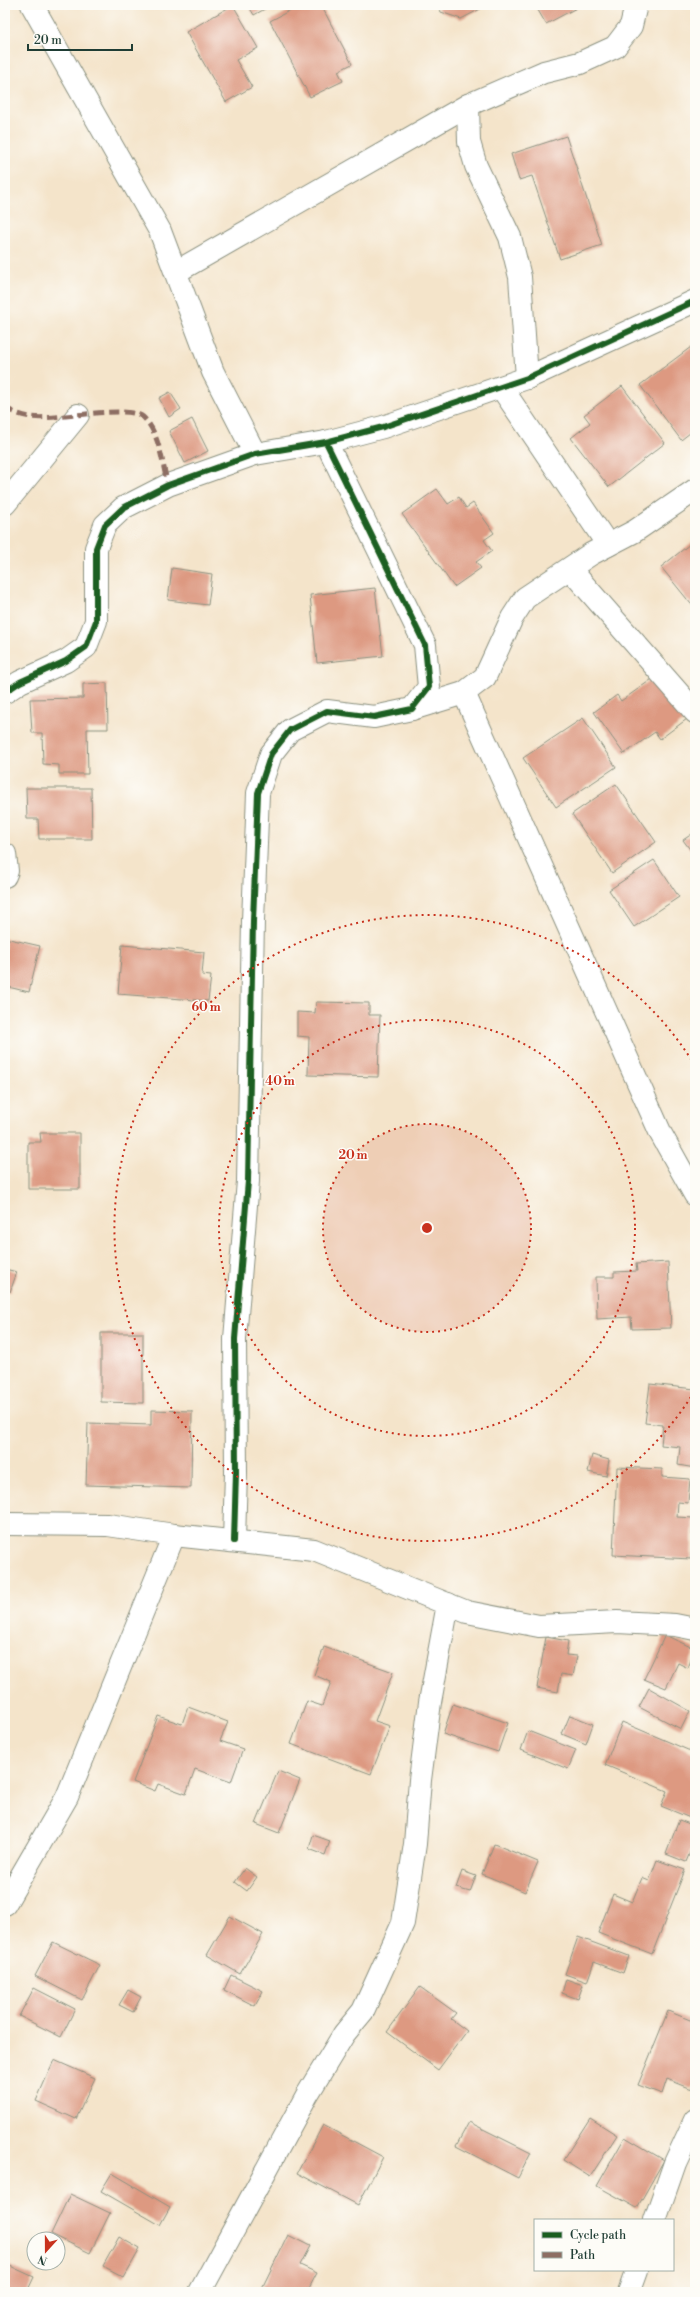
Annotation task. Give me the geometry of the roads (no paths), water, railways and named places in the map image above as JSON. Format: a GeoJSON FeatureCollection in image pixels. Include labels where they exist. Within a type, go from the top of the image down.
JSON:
{"type":"FeatureCollection","features":[{"type":"Feature","properties":{"kind":"street"},"geometry":{"type":"LineString","coordinates":[[32,5],[160,231],[213,372],[255,454]]}},
{"type":"Feature","properties":{"kind":"street"},"geometry":{"type":"LineString","coordinates":[[176,272],[468,105],[544,72],[580,63],[615,46],[631,26],[636,5]]}},
{"type":"Feature","properties":{"kind":"street"},"geometry":{"type":"LineString","coordinates":[[468,105],[468,142],[476,166],[510,237],[520,277],[527,378]]}},
{"type":"Feature","properties":{"kind":"street"},"geometry":{"type":"LineString","coordinates":[[5,692],[20,682],[66,662],[86,646],[96,621],[96,548],[105,525],[123,508],[168,485],[255,454],[326,442],[383,427],[527,378],[695,301]]}},
{"type":"Feature","properties":{"kind":"street"},"geometry":{"type":"LineString","coordinates":[[501,387],[608,545]]}},
{"type":"Feature","properties":{"kind":"street"},"geometry":{"type":"LineString","coordinates":[[5,504],[78,415]]}},
{"type":"Feature","properties":{"kind":"street"},"geometry":{"type":"LineString","coordinates":[[326,442],[425,645],[429,687],[412,709]]}},
{"type":"Feature","properties":{"kind":"street"},"geometry":{"type":"LineString","coordinates":[[234,1541],[236,1472],[235,1339],[248,1181],[253,921],[258,793],[271,754],[290,730],[327,711],[374,718],[412,709],[464,693],[485,677],[512,618],[525,598],[608,545],[635,531],[695,490]]}},
{"type":"Feature","properties":{"kind":"street"},"geometry":{"type":"LineString","coordinates":[[570,569],[695,712]]}},
{"type":"Feature","properties":{"kind":"street"},"geometry":{"type":"LineString","coordinates":[[464,693],[661,1134],[695,1195]]}},
{"type":"Feature","properties":{"kind":"street"},"geometry":{"type":"LineString","coordinates":[[5,854],[7,871],[5,876]]}},
{"type":"Feature","properties":{"kind":"street"},"geometry":{"type":"LineString","coordinates":[[5,1524],[108,1525],[174,1536],[314,1550],[468,1612],[539,1626],[617,1622],[675,1625],[695,1628]]}},
{"type":"Feature","properties":{"kind":"street"},"geometry":{"type":"LineString","coordinates":[[5,1904],[67,1797],[174,1536]]}},
{"type":"Feature","properties":{"kind":"street"},"geometry":{"type":"LineString","coordinates":[[200,2292],[308,2095],[344,2034],[363,2011],[402,1923],[415,1844],[420,1780],[430,1702],[448,1604]]}},
{"type":"Feature","properties":{"kind":"street"},"geometry":{"type":"LineString","coordinates":[[655,2219],[675,2163],[695,2120]]}},
{"type":"Feature","properties":{"kind":"street"},"geometry":{"type":"LineString","coordinates":[[629,2292],[637,2271]]}}]}
